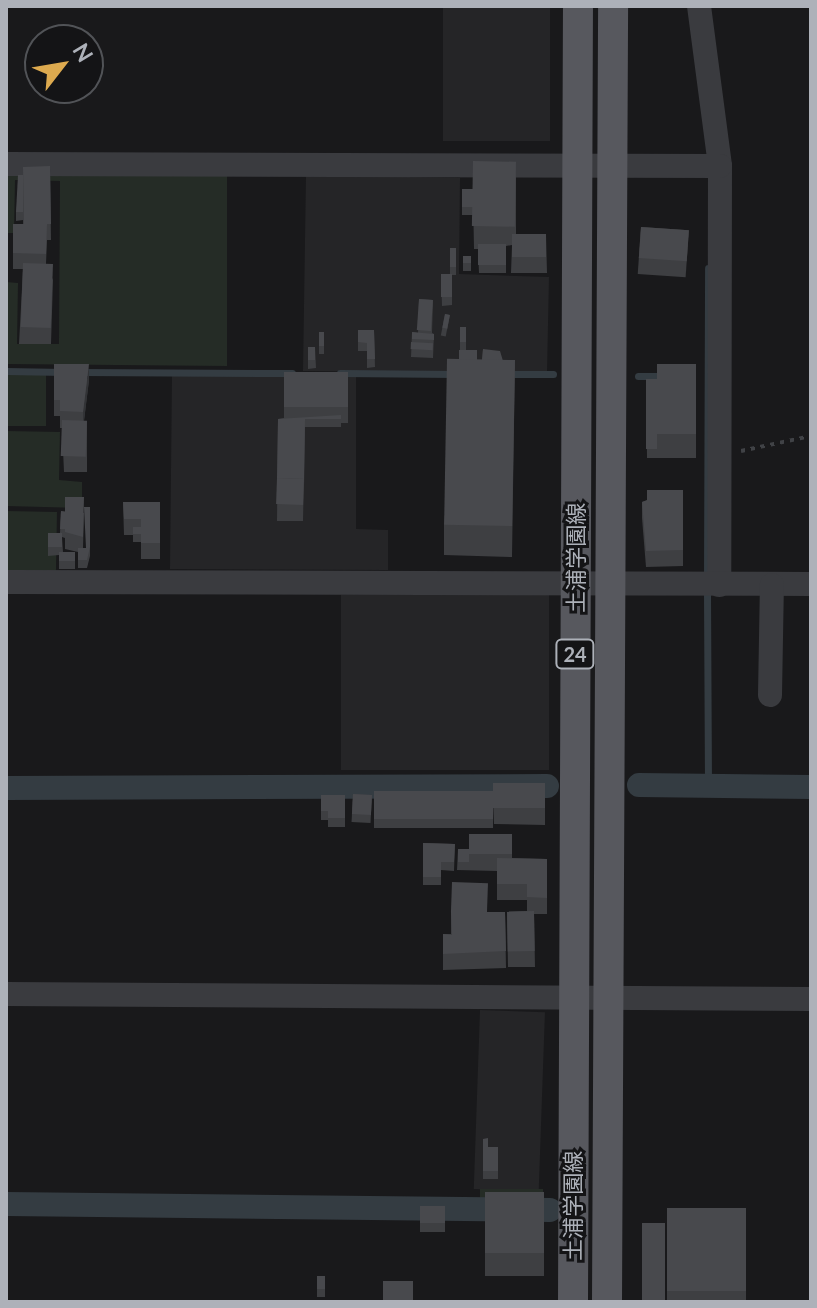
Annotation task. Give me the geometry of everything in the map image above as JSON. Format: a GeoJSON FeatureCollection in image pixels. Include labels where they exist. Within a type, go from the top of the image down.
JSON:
{"type":"FeatureCollection","features":[{"type":"Feature","properties":{"kind":"main road","name":"土浦学園線"},"geometry":{"type":"LineString","coordinates":[[573,1302],[578,6]]}},
{"type":"Feature","properties":{"kind":"main road","name":"土浦学園線"},"geometry":{"type":"LineString","coordinates":[[607,1302],[613,6]]}},
{"type":"Feature","properties":{"kind":"street"},"geometry":{"type":"LineString","coordinates":[[699,6],[720,166],[719,585]]}},
{"type":"Feature","properties":{"kind":"street"},"geometry":{"type":"LineString","coordinates":[[6,164],[720,166]]}},
{"type":"Feature","properties":{"kind":"street"},"geometry":{"type":"LineString","coordinates":[[6,582],[811,584]]}},
{"type":"Feature","properties":{"kind":"street"},"geometry":{"type":"LineString","coordinates":[[770,695],[772,585]]}},
{"type":"Feature","properties":{"kind":"street"},"geometry":{"type":"LineString","coordinates":[[6,994],[811,999]]}},
{"type":"Feature","properties":{"kind":"path"},"geometry":{"type":"LineString","coordinates":[[719,455],[811,436]]}},
{"type":"Feature","properties":{"kind":"shaded area"},"geometry":{"type":"Polygon","coordinates":[[[443,6],[550,6],[550,141],[443,141],[443,6]]]}},
{"type":"Feature","properties":{"kind":"shaded area"},"geometry":{"type":"Polygon","coordinates":[[[6,171],[227,173],[227,366],[6,364],[6,282],[18,283],[17,344],[59,344],[60,181],[15,180],[14,233],[6,233],[6,171]]]}},
{"type":"Feature","properties":{"kind":"shaded area"},"geometry":{"type":"Polygon","coordinates":[[[306,175],[460,178],[459,274],[549,277],[547,373],[303,371],[306,175]]]}},
{"type":"Feature","properties":{"kind":"shaded area"},"geometry":{"type":"Polygon","coordinates":[[[6,373],[46,373],[46,426],[6,426],[6,373]]]}},
{"type":"Feature","properties":{"kind":"shaded area"},"geometry":{"type":"Polygon","coordinates":[[[172,373],[356,376],[356,529],[388,530],[388,570],[170,569],[172,373]]]}},
{"type":"Feature","properties":{"kind":"shaded area"},"geometry":{"type":"Polygon","coordinates":[[[6,431],[60,432],[59,480],[82,482],[82,508],[6,506],[6,431]]]}},
{"type":"Feature","properties":{"kind":"shaded area"},"geometry":{"type":"Polygon","coordinates":[[[6,511],[57,512],[56,573],[6,572],[6,511]]]}},
{"type":"Feature","properties":{"kind":"shaded area"},"geometry":{"type":"Polygon","coordinates":[[[341,595],[549,595],[549,770],[341,770],[341,595]]]}},
{"type":"Feature","properties":{"kind":"shaded area"},"geometry":{"type":"Polygon","coordinates":[[[480,1010],[545,1012],[539,1191],[474,1189],[480,1010]]]}},
{"type":"Feature","properties":{"kind":"shaded area"},"geometry":{"type":"Polygon","coordinates":[[[480,1189],[543,1189],[543,1206],[480,1206],[480,1189]]]}},
{"type":"Feature","properties":{"kind":"building"},"geometry":{"type":"Polygon","coordinates":[[[473,161],[516,162],[515,227],[472,226],[473,161]]]}},
{"type":"Feature","properties":{"kind":"building"},"geometry":{"type":"Polygon","coordinates":[[[50,166],[51,224],[47,224],[46,254],[13,253],[13,224],[24,224],[23,167],[50,166]]]}},
{"type":"Feature","properties":{"kind":"building"},"geometry":{"type":"Polygon","coordinates":[[[18,175],[23,175],[23,212],[16,212],[18,175]]]}},
{"type":"Feature","properties":{"kind":"building"},"geometry":{"type":"Polygon","coordinates":[[[462,189],[473,189],[473,207],[462,207],[462,189]]]}},
{"type":"Feature","properties":{"kind":"building"},"geometry":{"type":"Polygon","coordinates":[[[641,227],[689,230],[687,261],[639,258],[641,227]]]}},
{"type":"Feature","properties":{"kind":"building"},"geometry":{"type":"Polygon","coordinates":[[[512,234],[546,234],[546,257],[512,257],[512,234]]]}},
{"type":"Feature","properties":{"kind":"building"},"geometry":{"type":"Polygon","coordinates":[[[478,244],[506,244],[506,265],[478,265],[478,244]]]}},
{"type":"Feature","properties":{"kind":"building"},"geometry":{"type":"Polygon","coordinates":[[[450,248],[456,248],[456,267],[450,267],[450,248]]]}},
{"type":"Feature","properties":{"kind":"building"},"geometry":{"type":"Polygon","coordinates":[[[463,256],[471,256],[471,263],[463,263],[463,256]]]}},
{"type":"Feature","properties":{"kind":"building"},"geometry":{"type":"Polygon","coordinates":[[[23,263],[53,264],[51,328],[21,327],[23,263]]]}},
{"type":"Feature","properties":{"kind":"building"},"geometry":{"type":"Polygon","coordinates":[[[441,274],[452,274],[452,297],[441,297],[441,274]]]}},
{"type":"Feature","properties":{"kind":"building"},"geometry":{"type":"Polygon","coordinates":[[[419,299],[433,300],[431,331],[417,330],[419,299]]]}},
{"type":"Feature","properties":{"kind":"building"},"geometry":{"type":"Polygon","coordinates":[[[445,314],[450,315],[447,329],[442,328],[445,314]]]}},
{"type":"Feature","properties":{"kind":"building"},"geometry":{"type":"Polygon","coordinates":[[[460,327],[466,327],[466,342],[460,342],[460,327]]]}},
{"type":"Feature","properties":{"kind":"building"},"geometry":{"type":"Polygon","coordinates":[[[358,330],[374,330],[375,359],[367,359],[367,343],[358,342],[358,330]]]}},
{"type":"Feature","properties":{"kind":"building"},"geometry":{"type":"Polygon","coordinates":[[[319,332],[324,332],[324,346],[319,346],[319,332]]]}},
{"type":"Feature","properties":{"kind":"building"},"geometry":{"type":"Polygon","coordinates":[[[412,332],[434,334],[434,340],[412,339],[412,332]]]}},
{"type":"Feature","properties":{"kind":"building"},"geometry":{"type":"Polygon","coordinates":[[[411,342],[433,343],[433,350],[411,349],[411,342]]]}},
{"type":"Feature","properties":{"kind":"building"},"geometry":{"type":"Polygon","coordinates":[[[308,347],[315,347],[315,360],[308,360],[308,347]]]}},
{"type":"Feature","properties":{"kind":"building"},"geometry":{"type":"Polygon","coordinates":[[[483,349],[500,351],[503,361],[482,360],[483,349]]]}},
{"type":"Feature","properties":{"kind":"building"},"geometry":{"type":"Polygon","coordinates":[[[459,350],[477,350],[477,360],[459,360],[459,350]]]}},
{"type":"Feature","properties":{"kind":"building"},"geometry":{"type":"Polygon","coordinates":[[[447,359],[515,360],[512,526],[444,525],[447,359]]]}},
{"type":"Feature","properties":{"kind":"building"},"geometry":{"type":"Polygon","coordinates":[[[54,364],[89,364],[83,412],[60,411],[60,400],[54,400],[54,364]]]}},
{"type":"Feature","properties":{"kind":"building"},"geometry":{"type":"Polygon","coordinates":[[[657,364],[696,364],[696,434],[657,434],[657,364]]]}},
{"type":"Feature","properties":{"kind":"building"},"geometry":{"type":"Polygon","coordinates":[[[284,372],[348,372],[348,407],[284,407],[284,372]]]}},
{"type":"Feature","properties":{"kind":"building"},"geometry":{"type":"Polygon","coordinates":[[[646,379],[657,379],[657,449],[646,449],[646,379]]]}},
{"type":"Feature","properties":{"kind":"building"},"geometry":{"type":"Polygon","coordinates":[[[341,415],[341,419],[305,419],[304,487],[304,479],[277,478],[278,419],[341,415]]]}},
{"type":"Feature","properties":{"kind":"building"},"geometry":{"type":"Polygon","coordinates":[[[62,420],[87,421],[86,457],[61,456],[62,420]]]}},
{"type":"Feature","properties":{"kind":"building"},"geometry":{"type":"Polygon","coordinates":[[[277,478],[304,479],[303,505],[276,504],[277,478]]]}},
{"type":"Feature","properties":{"kind":"building"},"geometry":{"type":"Polygon","coordinates":[[[647,490],[683,490],[683,550],[646,551],[642,502],[647,500],[647,490]]]}},
{"type":"Feature","properties":{"kind":"building"},"geometry":{"type":"Polygon","coordinates":[[[65,497],[84,497],[83,537],[65,532],[65,497]]]}},
{"type":"Feature","properties":{"kind":"building"},"geometry":{"type":"Polygon","coordinates":[[[123,502],[160,502],[160,543],[141,543],[141,519],[124,519],[123,502]]]}},
{"type":"Feature","properties":{"kind":"building"},"geometry":{"type":"Polygon","coordinates":[[[84,507],[90,507],[90,547],[87,560],[78,560],[78,548],[86,548],[84,507]]]}},
{"type":"Feature","properties":{"kind":"building"},"geometry":{"type":"Polygon","coordinates":[[[61,511],[65,512],[65,529],[60,529],[61,511]]]}},
{"type":"Feature","properties":{"kind":"building"},"geometry":{"type":"Polygon","coordinates":[[[133,527],[141,527],[141,534],[133,534],[133,527]]]}},
{"type":"Feature","properties":{"kind":"building"},"geometry":{"type":"Polygon","coordinates":[[[48,533],[62,533],[62,547],[48,547],[48,533]]]}},
{"type":"Feature","properties":{"kind":"building"},"geometry":{"type":"Polygon","coordinates":[[[59,552],[75,552],[75,561],[59,561],[59,552]]]}},
{"type":"Feature","properties":{"kind":"building"},"geometry":{"type":"Polygon","coordinates":[[[493,783],[545,783],[545,808],[493,808],[493,783]]]}},
{"type":"Feature","properties":{"kind":"building"},"geometry":{"type":"Polygon","coordinates":[[[374,791],[493,791],[493,819],[374,819],[374,791]]]}},
{"type":"Feature","properties":{"kind":"building"},"geometry":{"type":"Polygon","coordinates":[[[353,794],[372,795],[371,815],[352,814],[353,794]]]}},
{"type":"Feature","properties":{"kind":"building"},"geometry":{"type":"Polygon","coordinates":[[[321,795],[345,795],[345,818],[328,818],[328,811],[321,811],[321,795]]]}},
{"type":"Feature","properties":{"kind":"building"},"geometry":{"type":"Polygon","coordinates":[[[469,834],[512,834],[512,854],[469,854],[469,834]]]}},
{"type":"Feature","properties":{"kind":"building"},"geometry":{"type":"Polygon","coordinates":[[[423,843],[455,844],[454,862],[441,862],[441,877],[423,877],[423,843]]]}},
{"type":"Feature","properties":{"kind":"building"},"geometry":{"type":"Polygon","coordinates":[[[458,849],[469,849],[469,862],[458,862],[458,849]]]}},
{"type":"Feature","properties":{"kind":"building"},"geometry":{"type":"Polygon","coordinates":[[[497,858],[547,859],[547,898],[527,897],[527,884],[497,884],[497,858]]]}},
{"type":"Feature","properties":{"kind":"building"},"geometry":{"type":"Polygon","coordinates":[[[452,882],[488,883],[487,913],[451,912],[452,882]]]}},
{"type":"Feature","properties":{"kind":"building"},"geometry":{"type":"Polygon","coordinates":[[[507,911],[534,911],[535,951],[508,951],[507,911]]]}},
{"type":"Feature","properties":{"kind":"building"},"geometry":{"type":"Polygon","coordinates":[[[451,912],[505,912],[506,951],[443,954],[443,934],[452,935],[451,912]]]}},
{"type":"Feature","properties":{"kind":"building"},"geometry":{"type":"Polygon","coordinates":[[[488,1138],[488,1147],[498,1147],[498,1171],[483,1171],[483,1139],[488,1138]]]}},
{"type":"Feature","properties":{"kind":"building"},"geometry":{"type":"Polygon","coordinates":[[[485,1192],[544,1192],[544,1253],[485,1253],[485,1192]]]}},
{"type":"Feature","properties":{"kind":"building"},"geometry":{"type":"Polygon","coordinates":[[[420,1206],[445,1206],[445,1223],[420,1223],[420,1206]]]}},
{"type":"Feature","properties":{"kind":"building"},"geometry":{"type":"Polygon","coordinates":[[[667,1208],[746,1208],[746,1291],[667,1291],[667,1208]]]}},
{"type":"Feature","properties":{"kind":"building"},"geometry":{"type":"Polygon","coordinates":[[[642,1223],[665,1223],[665,1302],[642,1302],[642,1223]]]}},
{"type":"Feature","properties":{"kind":"building"},"geometry":{"type":"Polygon","coordinates":[[[317,1276],[325,1276],[325,1289],[317,1289],[317,1276]]]}},
{"type":"Feature","properties":{"kind":"building"},"geometry":{"type":"Polygon","coordinates":[[[383,1281],[413,1281],[413,1302],[383,1302],[383,1281]]]}},
{"type":"Feature","properties":{"kind":"waterway"},"geometry":{"type":"LineString","coordinates":[[707,578],[708,268]]}},
{"type":"Feature","properties":{"kind":"waterway"},"geometry":{"type":"LineString","coordinates":[[6,371],[64,372]]}},
{"type":"Feature","properties":{"kind":"waterway"},"geometry":{"type":"LineString","coordinates":[[80,372],[292,373]]}},
{"type":"Feature","properties":{"kind":"waterway"},"geometry":{"type":"LineString","coordinates":[[340,373],[456,374]]}},
{"type":"Feature","properties":{"kind":"waterway"},"geometry":{"type":"LineString","coordinates":[[508,374],[553,374]]}},
{"type":"Feature","properties":{"kind":"waterway"},"geometry":{"type":"LineString","coordinates":[[638,376],[664,376]]}},
{"type":"Feature","properties":{"kind":"waterway"},"geometry":{"type":"LineString","coordinates":[[707,594],[708,787]]}},
{"type":"Feature","properties":{"kind":"waterway"},"geometry":{"type":"LineString","coordinates":[[639,785],[811,787]]}},
{"type":"Feature","properties":{"kind":"waterway"},"geometry":{"type":"LineString","coordinates":[[6,788],[547,786]]}},
{"type":"Feature","properties":{"kind":"waterway"},"geometry":{"type":"LineString","coordinates":[[6,1204],[550,1210]]}}]}
